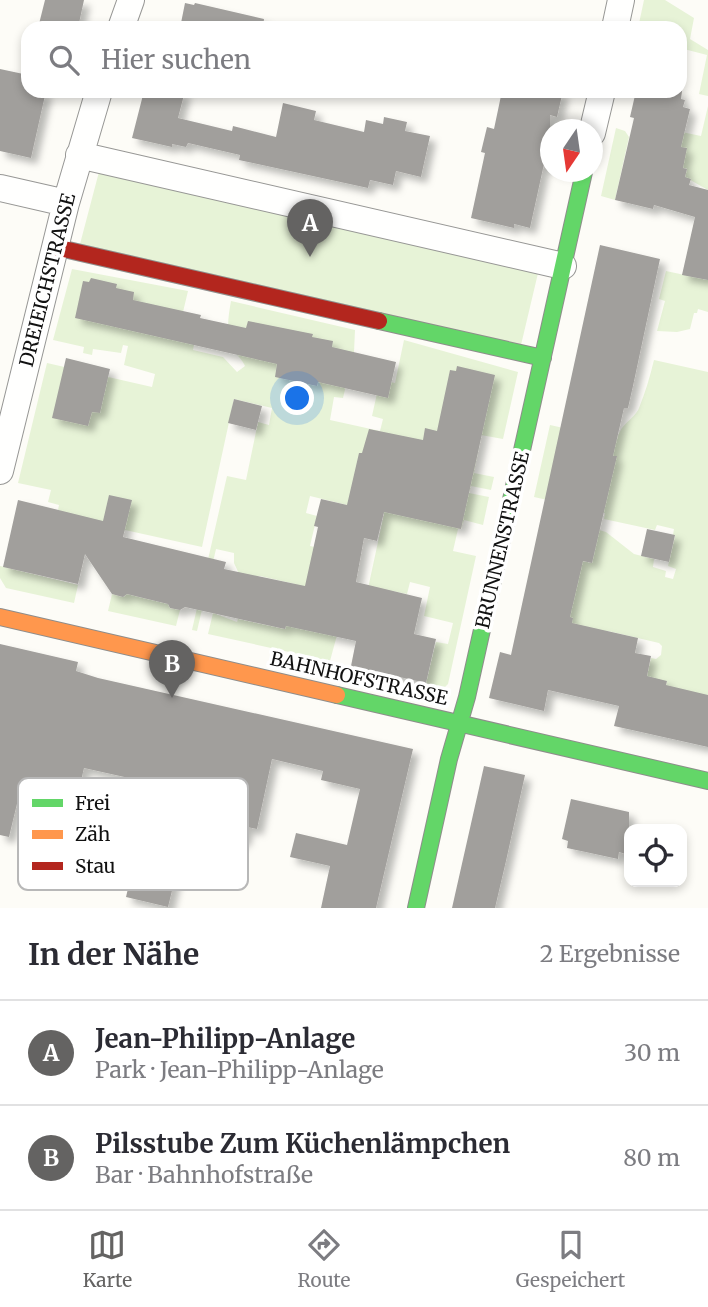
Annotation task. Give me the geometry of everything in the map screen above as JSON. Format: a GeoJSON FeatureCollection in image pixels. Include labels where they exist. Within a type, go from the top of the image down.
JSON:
{"type":"FeatureCollection","features":[{"type":"Feature","properties":{"kind":"street"},"geometry":{"type":"LineString","coordinates":[[124,21],[131,0]]}},
{"type":"Feature","properties":{"kind":"street"},"geometry":{"type":"LineString","coordinates":[[616,21],[621,0]]}},
{"type":"Feature","properties":{"kind":"street","name":"DREIEICHSTRASSE"},"geometry":{"type":"LineString","coordinates":[[0,471],[66,203],[97,98]]}},
{"type":"Feature","properties":{"kind":"street"},"geometry":{"type":"LineString","coordinates":[[596,119],[600,98]]}},
{"type":"Feature","properties":{"kind":"street"},"geometry":{"type":"LineString","coordinates":[[79,155],[563,266]]}},
{"type":"Feature","properties":{"kind":"street","name":"BRUNNENSTRASSE"},"geometry":{"type":"LineString","coordinates":[[416,908],[458,722],[470,683],[582,182]]}},
{"type":"Feature","properties":{"kind":"street"},"geometry":{"type":"LineString","coordinates":[[0,188],[66,203]]}},
{"type":"Feature","properties":{"kind":"street"},"geometry":{"type":"LineString","coordinates":[[55,247],[542,358]]}},
{"type":"Feature","properties":{"kind":"street","name":"BAHNHOFSTRASSE"},"geometry":{"type":"LineString","coordinates":[[0,617],[708,781]]}},
{"type":"Feature","properties":{"kind":"green space"},"geometry":{"type":"Polygon","coordinates":[[[644,0],[665,0],[694,18],[690,39],[708,50],[708,96],[699,94],[707,55],[687,50],[687,21],[640,21],[644,0]]]}},
{"type":"Feature","properties":{"kind":"green space"},"geometry":{"type":"Polygon","coordinates":[[[708,106],[708,190],[685,177],[687,169],[683,168],[674,145],[677,131],[701,136],[708,106]]]}},
{"type":"Feature","properties":{"kind":"green space"},"geometry":{"type":"Polygon","coordinates":[[[616,128],[625,131],[629,137],[615,200],[601,196],[616,128]]]}},
{"type":"Feature","properties":{"kind":"green space"},"geometry":{"type":"Polygon","coordinates":[[[100,168],[539,269],[521,345],[80,244],[100,168]]]}},
{"type":"Feature","properties":{"kind":"green space"},"geometry":{"type":"Polygon","coordinates":[[[72,269],[188,291],[183,312],[195,339],[193,350],[223,357],[237,372],[245,366],[230,341],[228,324],[231,301],[355,330],[354,352],[343,398],[334,397],[330,420],[380,431],[383,419],[372,416],[380,380],[395,383],[404,340],[518,372],[503,439],[481,435],[474,473],[494,477],[491,490],[471,486],[469,493],[489,497],[483,525],[464,520],[461,529],[458,529],[453,551],[476,556],[448,684],[444,688],[426,683],[436,642],[448,644],[453,623],[424,616],[430,587],[410,582],[407,594],[392,591],[361,621],[384,514],[310,496],[306,513],[317,516],[310,546],[358,557],[330,661],[208,634],[213,613],[237,622],[238,619],[285,629],[295,584],[260,576],[241,578],[234,563],[234,553],[216,549],[197,631],[192,630],[227,476],[246,480],[258,422],[269,425],[272,408],[234,399],[202,547],[102,527],[58,510],[59,505],[48,502],[51,490],[18,483],[47,363],[152,387],[155,374],[124,365],[128,346],[123,345],[121,353],[93,349],[92,355],[83,353],[84,347],[53,340],[72,269]]]}},
{"type":"Feature","properties":{"kind":"green space"},"geometry":{"type":"Polygon","coordinates":[[[666,271],[708,280],[708,312],[698,309],[697,313],[694,313],[690,329],[677,332],[657,331],[665,301],[659,299],[666,271]]]}},
{"type":"Feature","properties":{"kind":"green space"},"geometry":{"type":"Polygon","coordinates":[[[654,360],[708,372],[708,710],[666,685],[667,681],[645,685],[651,658],[656,659],[661,655],[662,646],[659,643],[608,631],[590,636],[554,614],[576,560],[592,563],[599,530],[606,532],[634,554],[654,559],[653,567],[666,571],[665,577],[673,579],[676,569],[668,566],[675,536],[674,529],[657,525],[655,530],[604,519],[605,513],[534,497],[550,425],[617,440],[621,429],[639,408],[654,360]]]}},
{"type":"Feature","properties":{"kind":"green space"},"geometry":{"type":"Polygon","coordinates":[[[0,566],[78,585],[74,603],[6,588],[0,578],[0,566]]]}},
{"type":"Feature","properties":{"kind":"green space"},"geometry":{"type":"Polygon","coordinates":[[[112,594],[123,597],[127,594],[168,604],[170,608],[180,610],[176,626],[108,611],[112,594]]]}},
{"type":"Feature","properties":{"kind":"building"},"geometry":{"type":"Polygon","coordinates":[[[45,0],[84,0],[80,21],[40,21],[45,0]]]}},
{"type":"Feature","properties":{"kind":"building"},"geometry":{"type":"Polygon","coordinates":[[[185,3],[264,19],[264,21],[181,21],[185,3]]]}},
{"type":"Feature","properties":{"kind":"building"},"geometry":{"type":"Polygon","coordinates":[[[0,69],[21,74],[21,98],[44,98],[31,158],[0,151],[0,69]]]}},
{"type":"Feature","properties":{"kind":"building"},"geometry":{"type":"Polygon","coordinates":[[[142,98],[183,98],[178,118],[232,131],[233,126],[276,137],[283,103],[316,111],[314,120],[364,132],[366,120],[383,124],[384,117],[407,122],[405,131],[430,136],[421,177],[396,171],[393,185],[370,180],[368,188],[239,160],[240,155],[188,143],[186,147],[172,144],[172,147],[132,138],[142,98]]]}},
{"type":"Feature","properties":{"kind":"building"},"geometry":{"type":"Polygon","coordinates":[[[501,98],[561,98],[557,117],[550,115],[550,119],[540,119],[540,182],[530,228],[514,224],[514,228],[471,218],[485,153],[481,152],[487,127],[494,129],[501,98]]]}},
{"type":"Feature","properties":{"kind":"building"},"geometry":{"type":"Polygon","coordinates":[[[634,98],[681,98],[685,100],[683,107],[690,109],[681,147],[687,148],[683,168],[687,169],[685,177],[691,179],[689,185],[708,190],[708,280],[682,275],[695,217],[654,205],[653,209],[615,200],[634,118],[630,117],[634,98]]]}},
{"type":"Feature","properties":{"kind":"building"},"geometry":{"type":"Polygon","coordinates":[[[600,245],[660,259],[628,408],[624,408],[613,456],[617,456],[592,563],[583,561],[570,617],[573,618],[572,623],[638,638],[635,653],[651,656],[647,676],[667,681],[666,685],[708,695],[708,747],[614,726],[619,706],[548,690],[544,711],[489,698],[500,652],[511,655],[600,245]]]}},
{"type":"Feature","properties":{"kind":"building"},"geometry":{"type":"Polygon","coordinates":[[[91,278],[117,284],[116,288],[134,292],[133,300],[246,328],[248,321],[313,334],[312,337],[333,341],[332,347],[396,362],[388,398],[318,382],[317,386],[275,377],[277,364],[75,318],[83,281],[89,282],[91,278]]]}},
{"type":"Feature","properties":{"kind":"building"},"geometry":{"type":"Polygon","coordinates":[[[66,358],[110,369],[100,413],[92,412],[88,426],[52,418],[66,358]]]}},
{"type":"Feature","properties":{"kind":"building"},"geometry":{"type":"Polygon","coordinates":[[[457,366],[495,375],[461,529],[384,512],[377,541],[364,538],[356,582],[422,598],[414,634],[436,639],[426,683],[351,666],[356,641],[185,607],[180,610],[170,608],[168,604],[127,594],[123,597],[112,594],[85,554],[78,584],[3,567],[18,500],[103,521],[109,495],[132,500],[123,537],[226,562],[224,569],[305,586],[318,527],[314,526],[321,499],[347,505],[359,453],[362,453],[369,429],[423,440],[425,428],[437,431],[450,370],[456,371],[457,366]]]}},
{"type":"Feature","properties":{"kind":"building"},"geometry":{"type":"Polygon","coordinates":[[[234,399],[262,406],[256,430],[228,423],[234,399]]]}},
{"type":"Feature","properties":{"kind":"building"},"geometry":{"type":"Polygon","coordinates":[[[647,529],[675,535],[669,562],[641,556],[647,529]]]}},
{"type":"Feature","properties":{"kind":"building"},"geometry":{"type":"Polygon","coordinates":[[[0,644],[78,662],[76,671],[98,678],[413,749],[376,908],[321,908],[330,866],[290,857],[296,833],[347,845],[360,789],[321,780],[323,771],[272,759],[257,829],[248,827],[248,778],[129,778],[84,768],[82,778],[18,778],[18,800],[9,837],[0,835],[0,644]]]}},
{"type":"Feature","properties":{"kind":"building"},"geometry":{"type":"Polygon","coordinates":[[[484,766],[525,775],[506,861],[495,908],[452,908],[484,766]]]}},
{"type":"Feature","properties":{"kind":"building"},"geometry":{"type":"Polygon","coordinates":[[[571,799],[629,812],[629,824],[624,824],[624,854],[619,852],[618,859],[567,848],[568,841],[562,839],[571,799]]]}},
{"type":"Feature","properties":{"kind":"building"},"geometry":{"type":"Polygon","coordinates":[[[128,890],[172,890],[168,907],[126,897],[128,890]]]}},
{"type":"Feature","properties":{"kind":"traffic: fast"},"geometry":{"type":"LineString","coordinates":[[416,908],[449,759],[467,697],[582,182]]}},
{"type":"Feature","properties":{"kind":"traffic: fast"},"geometry":{"type":"LineString","coordinates":[[379,321],[543,358]]}},
{"type":"Feature","properties":{"kind":"traffic: fast"},"geometry":{"type":"LineString","coordinates":[[337,695],[708,781]]}},
{"type":"Feature","properties":{"kind":"traffic: slow"},"geometry":{"type":"LineString","coordinates":[[0,617],[337,695]]}},
{"type":"Feature","properties":{"kind":"traffic: jam"},"geometry":{"type":"LineString","coordinates":[[55,247],[379,321]]}},
{"type":"Feature","properties":{"kind":"place","name":"Jean-Philipp-Anlage"},"geometry":{"type":"Point","coordinates":[310,257]}},
{"type":"Feature","properties":{"kind":"place","name":"Pilsstube Zum Küchenlämpchen"},"geometry":{"type":"Point","coordinates":[172,698]}}]}
